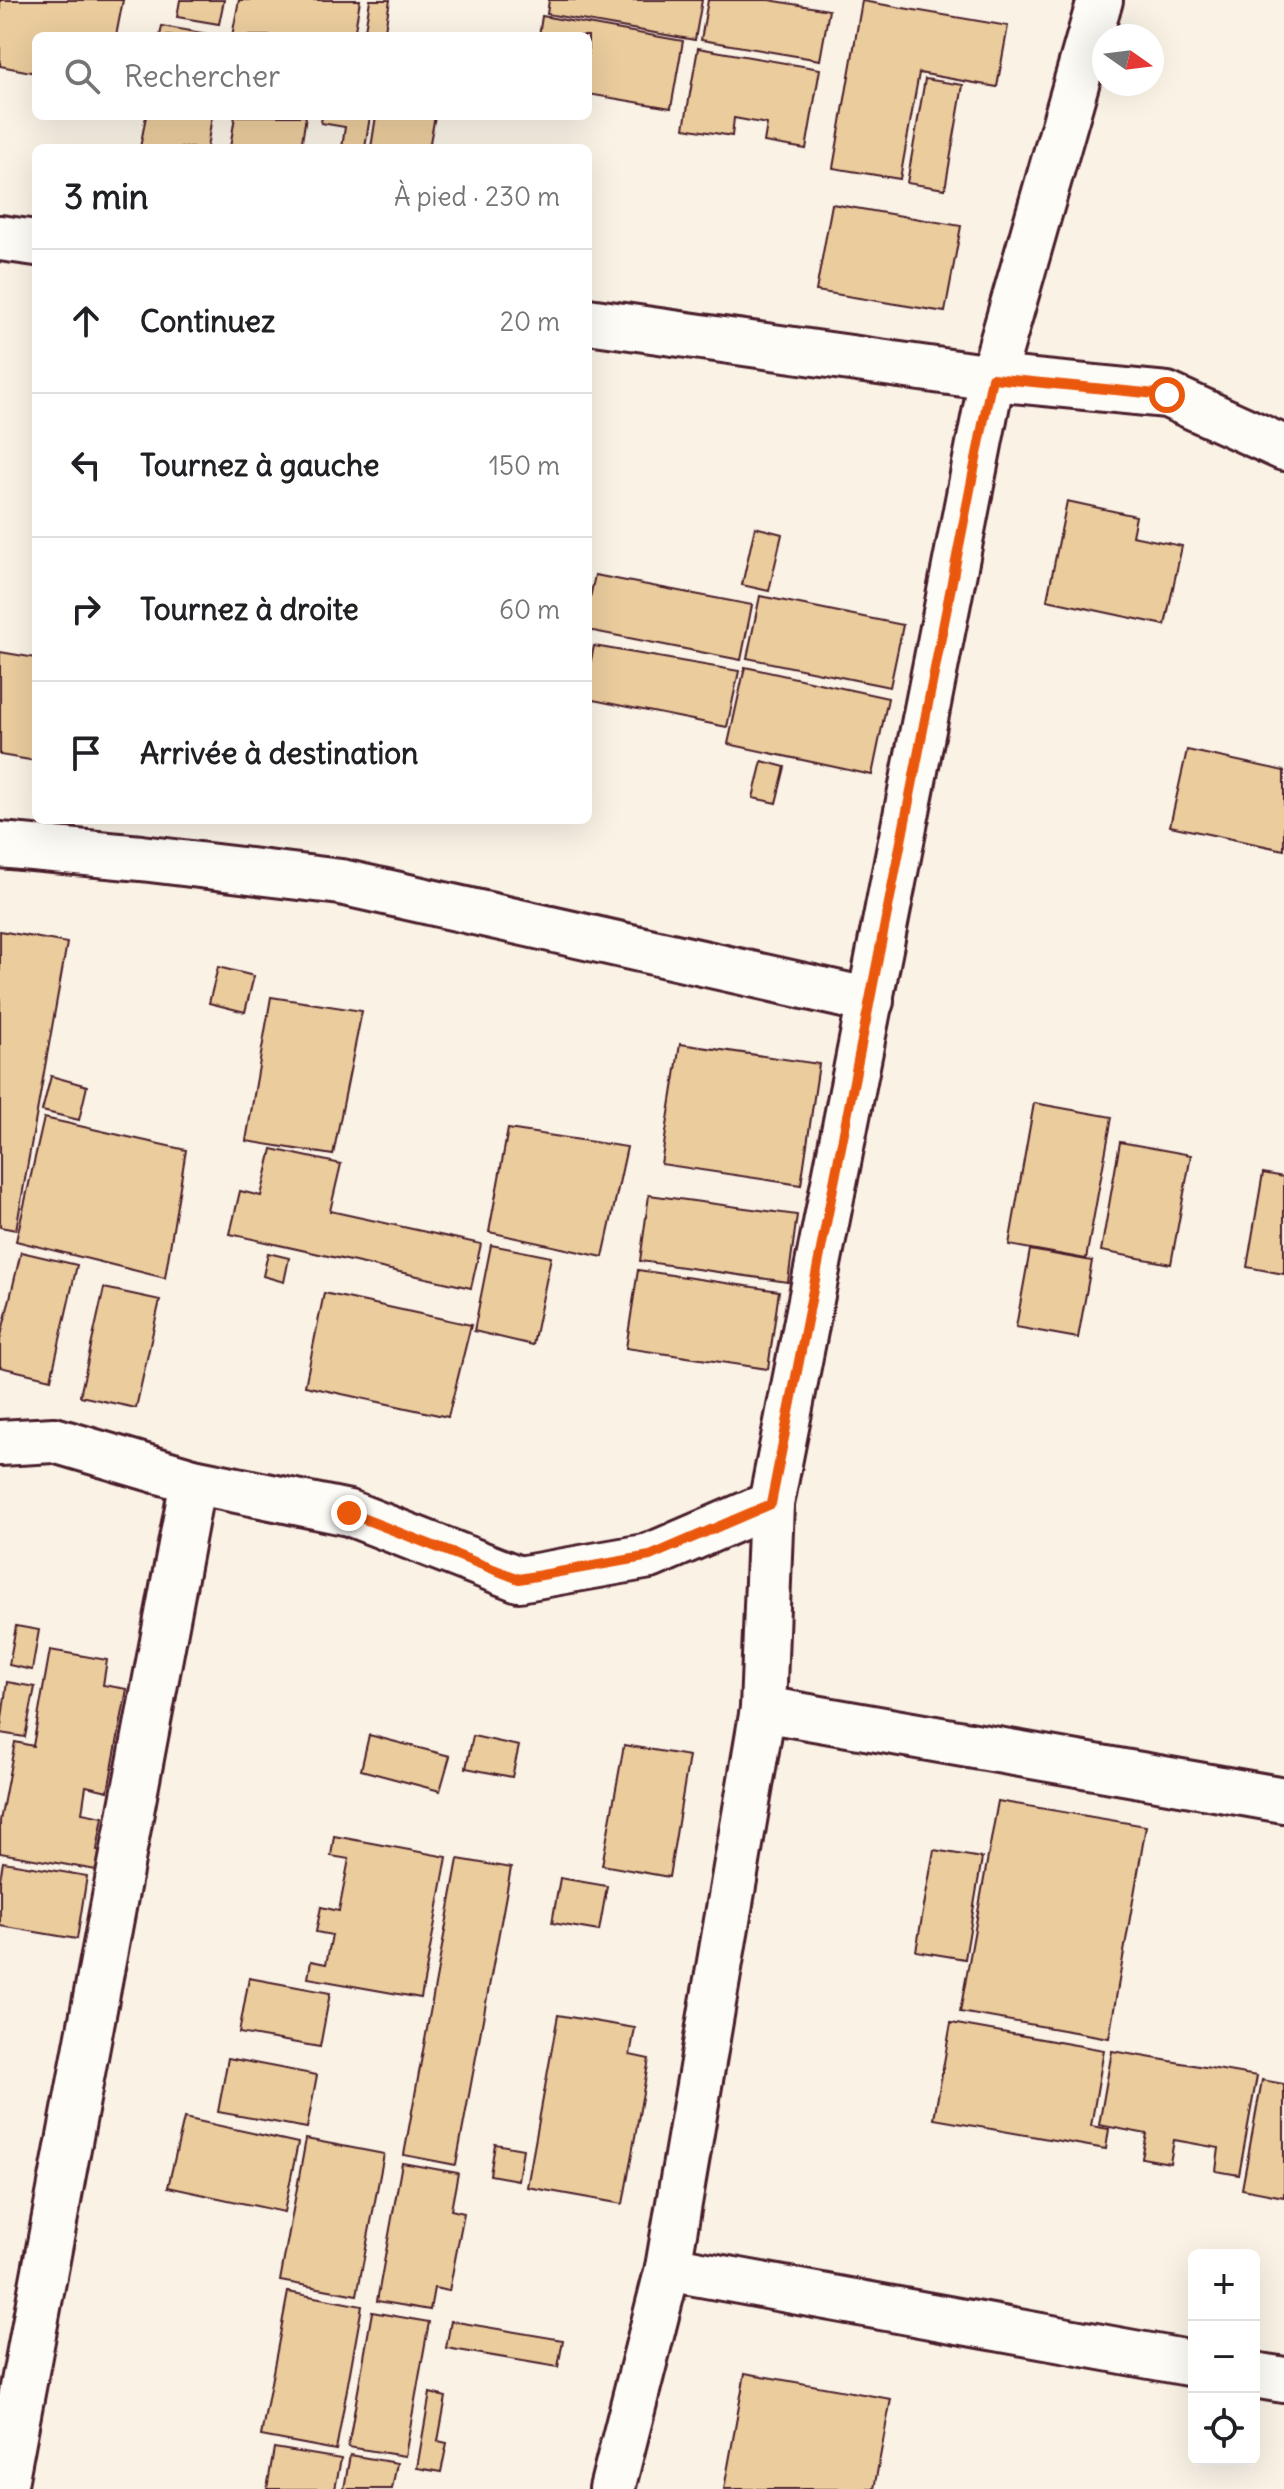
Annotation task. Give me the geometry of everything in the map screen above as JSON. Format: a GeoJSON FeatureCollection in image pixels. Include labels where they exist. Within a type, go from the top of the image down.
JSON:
{"type":"FeatureCollection","features":[{"type":"Feature","properties":{"kind":"street"},"geometry":{"type":"LineString","coordinates":[[612,2489],[668,2268],[763,1709],[771,1504],[992,378],[1100,0]]}},
{"type":"Feature","properties":{"kind":"street"},"geometry":{"type":"LineString","coordinates":[[0,238],[32,242]]}},
{"type":"Feature","properties":{"kind":"street"},"geometry":{"type":"LineString","coordinates":[[592,322],[992,378],[1167,395],[1284,448]]}},
{"type":"Feature","properties":{"kind":"street"},"geometry":{"type":"LineString","coordinates":[[0,845],[341,882],[871,1001]]}},
{"type":"Feature","properties":{"kind":"street"},"geometry":{"type":"LineString","coordinates":[[0,1443],[54,1440],[193,1481],[349,1513],[519,1579],[650,1556],[771,1504]]}},
{"type":"Feature","properties":{"kind":"street"},"geometry":{"type":"LineString","coordinates":[[4,2489],[193,1481]]}},
{"type":"Feature","properties":{"kind":"street"},"geometry":{"type":"LineString","coordinates":[[763,1709],[1284,1800]]}},
{"type":"Feature","properties":{"kind":"street"},"geometry":{"type":"LineString","coordinates":[[668,2268],[1188,2363]]}},
{"type":"Feature","properties":{"kind":"street"},"geometry":{"type":"LineString","coordinates":[[1260,2376],[1284,2380]]}},
{"type":"Feature","properties":{"kind":"building"},"geometry":{"type":"Polygon","coordinates":[[[0,0],[123,0],[117,32],[32,32],[32,72],[0,66],[0,0]]]}},
{"type":"Feature","properties":{"kind":"building"},"geometry":{"type":"Polygon","coordinates":[[[180,0],[224,0],[219,24],[177,17],[180,0]]]}},
{"type":"Feature","properties":{"kind":"building"},"geometry":{"type":"Polygon","coordinates":[[[239,0],[360,0],[355,32],[233,32],[239,0]]]}},
{"type":"Feature","properties":{"kind":"building"},"geometry":{"type":"Polygon","coordinates":[[[370,0],[390,0],[385,32],[365,32],[370,0]]]}},
{"type":"Feature","properties":{"kind":"building"},"geometry":{"type":"Polygon","coordinates":[[[549,0],[702,0],[695,40],[547,14],[549,0]]]}},
{"type":"Feature","properties":{"kind":"building"},"geometry":{"type":"Polygon","coordinates":[[[708,0],[769,0],[829,10],[820,60],[701,40],[708,0]]]}},
{"type":"Feature","properties":{"kind":"building"},"geometry":{"type":"Polygon","coordinates":[[[862,1],[1008,26],[997,87],[919,73],[900,179],[833,168],[862,1]]]}},
{"type":"Feature","properties":{"kind":"building"},"geometry":{"type":"Polygon","coordinates":[[[542,16],[683,41],[671,108],[592,95],[592,32],[540,32],[542,16]]]}},
{"type":"Feature","properties":{"kind":"building"},"geometry":{"type":"Polygon","coordinates":[[[162,26],[196,32],[161,32],[162,26]]]}},
{"type":"Feature","properties":{"kind":"building"},"geometry":{"type":"Polygon","coordinates":[[[698,48],[820,69],[806,149],[764,142],[767,124],[734,118],[732,136],[684,128],[698,48]]]}},
{"type":"Feature","properties":{"kind":"building"},"geometry":{"type":"Polygon","coordinates":[[[925,79],[963,85],[945,189],[907,183],[925,79]]]}},
{"type":"Feature","properties":{"kind":"building"},"geometry":{"type":"Polygon","coordinates":[[[145,120],[211,120],[208,144],[141,144],[145,120]]]}},
{"type":"Feature","properties":{"kind":"building"},"geometry":{"type":"Polygon","coordinates":[[[234,120],[305,120],[302,144],[231,144],[234,120]]]}},
{"type":"Feature","properties":{"kind":"building"},"geometry":{"type":"Polygon","coordinates":[[[321,120],[369,120],[366,144],[343,144],[345,127],[321,123],[321,120]]]}},
{"type":"Feature","properties":{"kind":"building"},"geometry":{"type":"Polygon","coordinates":[[[375,120],[434,120],[430,144],[372,144],[375,120]]]}},
{"type":"Feature","properties":{"kind":"building"},"geometry":{"type":"Polygon","coordinates":[[[832,204],[961,226],[945,312],[816,291],[832,204]]]}},
{"type":"Feature","properties":{"kind":"building"},"geometry":{"type":"Polygon","coordinates":[[[1067,501],[1136,516],[1132,536],[1182,546],[1165,625],[1047,600],[1067,501]]]}},
{"type":"Feature","properties":{"kind":"building"},"geometry":{"type":"Polygon","coordinates":[[[755,527],[782,534],[769,591],[742,585],[755,527]]]}},
{"type":"Feature","properties":{"kind":"building"},"geometry":{"type":"Polygon","coordinates":[[[595,575],[752,605],[741,660],[592,631],[595,575]]]}},
{"type":"Feature","properties":{"kind":"building"},"geometry":{"type":"Polygon","coordinates":[[[760,596],[903,625],[890,687],[747,658],[760,596]]]}},
{"type":"Feature","properties":{"kind":"building"},"geometry":{"type":"Polygon","coordinates":[[[594,646],[739,671],[727,727],[592,700],[594,646]]]}},
{"type":"Feature","properties":{"kind":"building"},"geometry":{"type":"Polygon","coordinates":[[[0,652],[32,657],[32,760],[0,755],[0,652]]]}},
{"type":"Feature","properties":{"kind":"building"},"geometry":{"type":"Polygon","coordinates":[[[745,667],[888,698],[872,775],[728,744],[745,667]]]}},
{"type":"Feature","properties":{"kind":"building"},"geometry":{"type":"Polygon","coordinates":[[[1187,750],[1284,771],[1284,850],[1170,826],[1187,750]]]}},
{"type":"Feature","properties":{"kind":"building"},"geometry":{"type":"Polygon","coordinates":[[[762,761],[785,767],[776,803],[753,798],[762,761]]]}},
{"type":"Feature","properties":{"kind":"building"},"geometry":{"type":"Polygon","coordinates":[[[0,931],[67,943],[16,1230],[0,1227],[0,931]]]}},
{"type":"Feature","properties":{"kind":"building"},"geometry":{"type":"Polygon","coordinates":[[[218,967],[254,976],[245,1012],[209,1003],[218,967]]]}},
{"type":"Feature","properties":{"kind":"building"},"geometry":{"type":"Polygon","coordinates":[[[271,997],[362,1011],[333,1155],[246,1141],[271,997]]]}},
{"type":"Feature","properties":{"kind":"building"},"geometry":{"type":"Polygon","coordinates":[[[680,1044],[819,1064],[801,1185],[661,1164],[680,1044]]]}},
{"type":"Feature","properties":{"kind":"building"},"geometry":{"type":"Polygon","coordinates":[[[51,1076],[87,1086],[79,1120],[42,1111],[51,1076]]]}},
{"type":"Feature","properties":{"kind":"building"},"geometry":{"type":"Polygon","coordinates":[[[1034,1103],[1112,1117],[1086,1259],[1009,1245],[1034,1103]]]}},
{"type":"Feature","properties":{"kind":"building"},"geometry":{"type":"Polygon","coordinates":[[[44,1118],[186,1150],[165,1278],[16,1241],[44,1118]]]}},
{"type":"Feature","properties":{"kind":"building"},"geometry":{"type":"Polygon","coordinates":[[[508,1129],[627,1147],[603,1257],[489,1232],[508,1129]]]}},
{"type":"Feature","properties":{"kind":"building"},"geometry":{"type":"Polygon","coordinates":[[[1120,1142],[1191,1155],[1171,1264],[1101,1251],[1120,1142]]]}},
{"type":"Feature","properties":{"kind":"building"},"geometry":{"type":"Polygon","coordinates":[[[272,1149],[341,1164],[330,1211],[481,1244],[471,1288],[230,1234],[240,1191],[261,1196],[272,1149]]]}},
{"type":"Feature","properties":{"kind":"building"},"geometry":{"type":"Polygon","coordinates":[[[1263,1173],[1284,1177],[1284,1274],[1247,1267],[1263,1173]]]}},
{"type":"Feature","properties":{"kind":"building"},"geometry":{"type":"Polygon","coordinates":[[[649,1195],[797,1215],[788,1282],[640,1261],[649,1195]]]}},
{"type":"Feature","properties":{"kind":"building"},"geometry":{"type":"Polygon","coordinates":[[[491,1245],[551,1257],[533,1345],[474,1331],[491,1245]]]}},
{"type":"Feature","properties":{"kind":"building"},"geometry":{"type":"Polygon","coordinates":[[[1030,1250],[1092,1261],[1078,1338],[1016,1327],[1030,1250]]]}},
{"type":"Feature","properties":{"kind":"building"},"geometry":{"type":"Polygon","coordinates":[[[21,1252],[77,1265],[51,1379],[0,1367],[0,1340],[21,1252]]]}},
{"type":"Feature","properties":{"kind":"building"},"geometry":{"type":"Polygon","coordinates":[[[268,1253],[289,1258],[284,1282],[263,1276],[268,1253]]]}},
{"type":"Feature","properties":{"kind":"building"},"geometry":{"type":"Polygon","coordinates":[[[638,1270],[779,1291],[768,1369],[626,1348],[638,1270]]]}},
{"type":"Feature","properties":{"kind":"building"},"geometry":{"type":"Polygon","coordinates":[[[104,1288],[160,1300],[136,1408],[80,1396],[104,1288]]]}},
{"type":"Feature","properties":{"kind":"building"},"geometry":{"type":"Polygon","coordinates":[[[324,1293],[471,1325],[448,1417],[305,1386],[324,1293]]]}},
{"type":"Feature","properties":{"kind":"building"},"geometry":{"type":"Polygon","coordinates":[[[16,1626],[39,1630],[32,1670],[9,1665],[16,1626]]]}},
{"type":"Feature","properties":{"kind":"building"},"geometry":{"type":"Polygon","coordinates":[[[50,1650],[107,1660],[103,1685],[127,1689],[108,1791],[86,1786],[82,1813],[103,1817],[97,1850],[105,1851],[102,1871],[0,1853],[0,1821],[15,1742],[33,1746],[50,1650]]]}},
{"type":"Feature","properties":{"kind":"building"},"geometry":{"type":"Polygon","coordinates":[[[7,1682],[35,1687],[25,1737],[0,1733],[7,1682]]]}},
{"type":"Feature","properties":{"kind":"building"},"geometry":{"type":"Polygon","coordinates":[[[369,1735],[450,1756],[440,1791],[361,1770],[369,1735]]]}},
{"type":"Feature","properties":{"kind":"building"},"geometry":{"type":"Polygon","coordinates":[[[473,1736],[519,1746],[512,1777],[466,1768],[473,1736]]]}},
{"type":"Feature","properties":{"kind":"building"},"geometry":{"type":"Polygon","coordinates":[[[624,1745],[689,1756],[669,1877],[602,1865],[624,1745]]]}},
{"type":"Feature","properties":{"kind":"building"},"geometry":{"type":"Polygon","coordinates":[[[998,1801],[1146,1826],[1109,2038],[960,2012],[998,1801]]]}},
{"type":"Feature","properties":{"kind":"building"},"geometry":{"type":"Polygon","coordinates":[[[334,1836],[447,1857],[421,1998],[308,1978],[311,1961],[326,1964],[332,1935],[316,1932],[321,1907],[339,1911],[349,1859],[331,1856],[334,1836]]]}},
{"type":"Feature","properties":{"kind":"building"},"geometry":{"type":"Polygon","coordinates":[[[934,1850],[982,1858],[965,1959],[916,1951],[934,1850]]]}},
{"type":"Feature","properties":{"kind":"building"},"geometry":{"type":"Polygon","coordinates":[[[458,1859],[511,1868],[456,2165],[404,2155],[458,1859]]]}},
{"type":"Feature","properties":{"kind":"building"},"geometry":{"type":"Polygon","coordinates":[[[3,1862],[87,1876],[77,1939],[0,1926],[3,1862]]]}},
{"type":"Feature","properties":{"kind":"building"},"geometry":{"type":"Polygon","coordinates":[[[560,1878],[607,1886],[599,1931],[552,1923],[560,1878]]]}},
{"type":"Feature","properties":{"kind":"building"},"geometry":{"type":"Polygon","coordinates":[[[249,1978],[330,1993],[320,2047],[239,2033],[249,1978]]]}},
{"type":"Feature","properties":{"kind":"building"},"geometry":{"type":"Polygon","coordinates":[[[558,2015],[635,2028],[630,2055],[649,2059],[623,2204],[527,2187],[558,2015]]]}},
{"type":"Feature","properties":{"kind":"building"},"geometry":{"type":"Polygon","coordinates":[[[951,2023],[1104,2050],[1091,2126],[1109,2129],[1106,2149],[934,2119],[951,2023]]]}},
{"type":"Feature","properties":{"kind":"building"},"geometry":{"type":"Polygon","coordinates":[[[1112,2051],[1257,2076],[1239,2175],[1216,2171],[1219,2148],[1174,2140],[1170,2163],[1142,2158],[1147,2134],[1099,2125],[1112,2051]]]}},
{"type":"Feature","properties":{"kind":"building"},"geometry":{"type":"Polygon","coordinates":[[[228,2058],[317,2075],[307,2128],[218,2112],[228,2058]]]}},
{"type":"Feature","properties":{"kind":"building"},"geometry":{"type":"Polygon","coordinates":[[[1262,2080],[1284,2084],[1284,2197],[1242,2189],[1262,2080]]]}},
{"type":"Feature","properties":{"kind":"building"},"geometry":{"type":"Polygon","coordinates":[[[184,2118],[298,2143],[284,2212],[168,2187],[184,2118]]]}},
{"type":"Feature","properties":{"kind":"building"},"geometry":{"type":"Polygon","coordinates":[[[306,2139],[384,2154],[357,2295],[280,2281],[306,2139]]]}},
{"type":"Feature","properties":{"kind":"building"},"geometry":{"type":"Polygon","coordinates":[[[495,2144],[523,2149],[518,2180],[490,2175],[495,2144]]]}},
{"type":"Feature","properties":{"kind":"building"},"geometry":{"type":"Polygon","coordinates":[[[402,2163],[458,2173],[451,2210],[464,2213],[449,2291],[434,2288],[430,2310],[377,2301],[402,2163]]]}},
{"type":"Feature","properties":{"kind":"building"},"geometry":{"type":"Polygon","coordinates":[[[288,2292],[362,2306],[336,2450],[261,2436],[288,2292]]]}},
{"type":"Feature","properties":{"kind":"building"},"geometry":{"type":"Polygon","coordinates":[[[372,2312],[429,2322],[405,2456],[348,2447],[372,2312]]]}},
{"type":"Feature","properties":{"kind":"building"},"geometry":{"type":"Polygon","coordinates":[[[451,2321],[563,2340],[558,2367],[446,2348],[451,2321]]]}},
{"type":"Feature","properties":{"kind":"building"},"geometry":{"type":"Polygon","coordinates":[[[745,2373],[891,2399],[874,2489],[724,2489],[745,2373]]]}},
{"type":"Feature","properties":{"kind":"building"},"geometry":{"type":"Polygon","coordinates":[[[430,2393],[446,2397],[438,2441],[447,2443],[441,2472],[417,2468],[430,2393]]]}},
{"type":"Feature","properties":{"kind":"building"},"geometry":{"type":"Polygon","coordinates":[[[274,2448],[341,2459],[335,2489],[267,2489],[274,2448]]]}},
{"type":"Feature","properties":{"kind":"building"},"geometry":{"type":"Polygon","coordinates":[[[350,2455],[397,2463],[392,2489],[344,2489],[350,2455]]]}},
{"type":"Feature","properties":{"kind":"route"},"geometry":{"type":"LineString","coordinates":[[349,1513],[519,1579],[650,1556],[771,1504],[992,378],[1167,395]]}}]}
